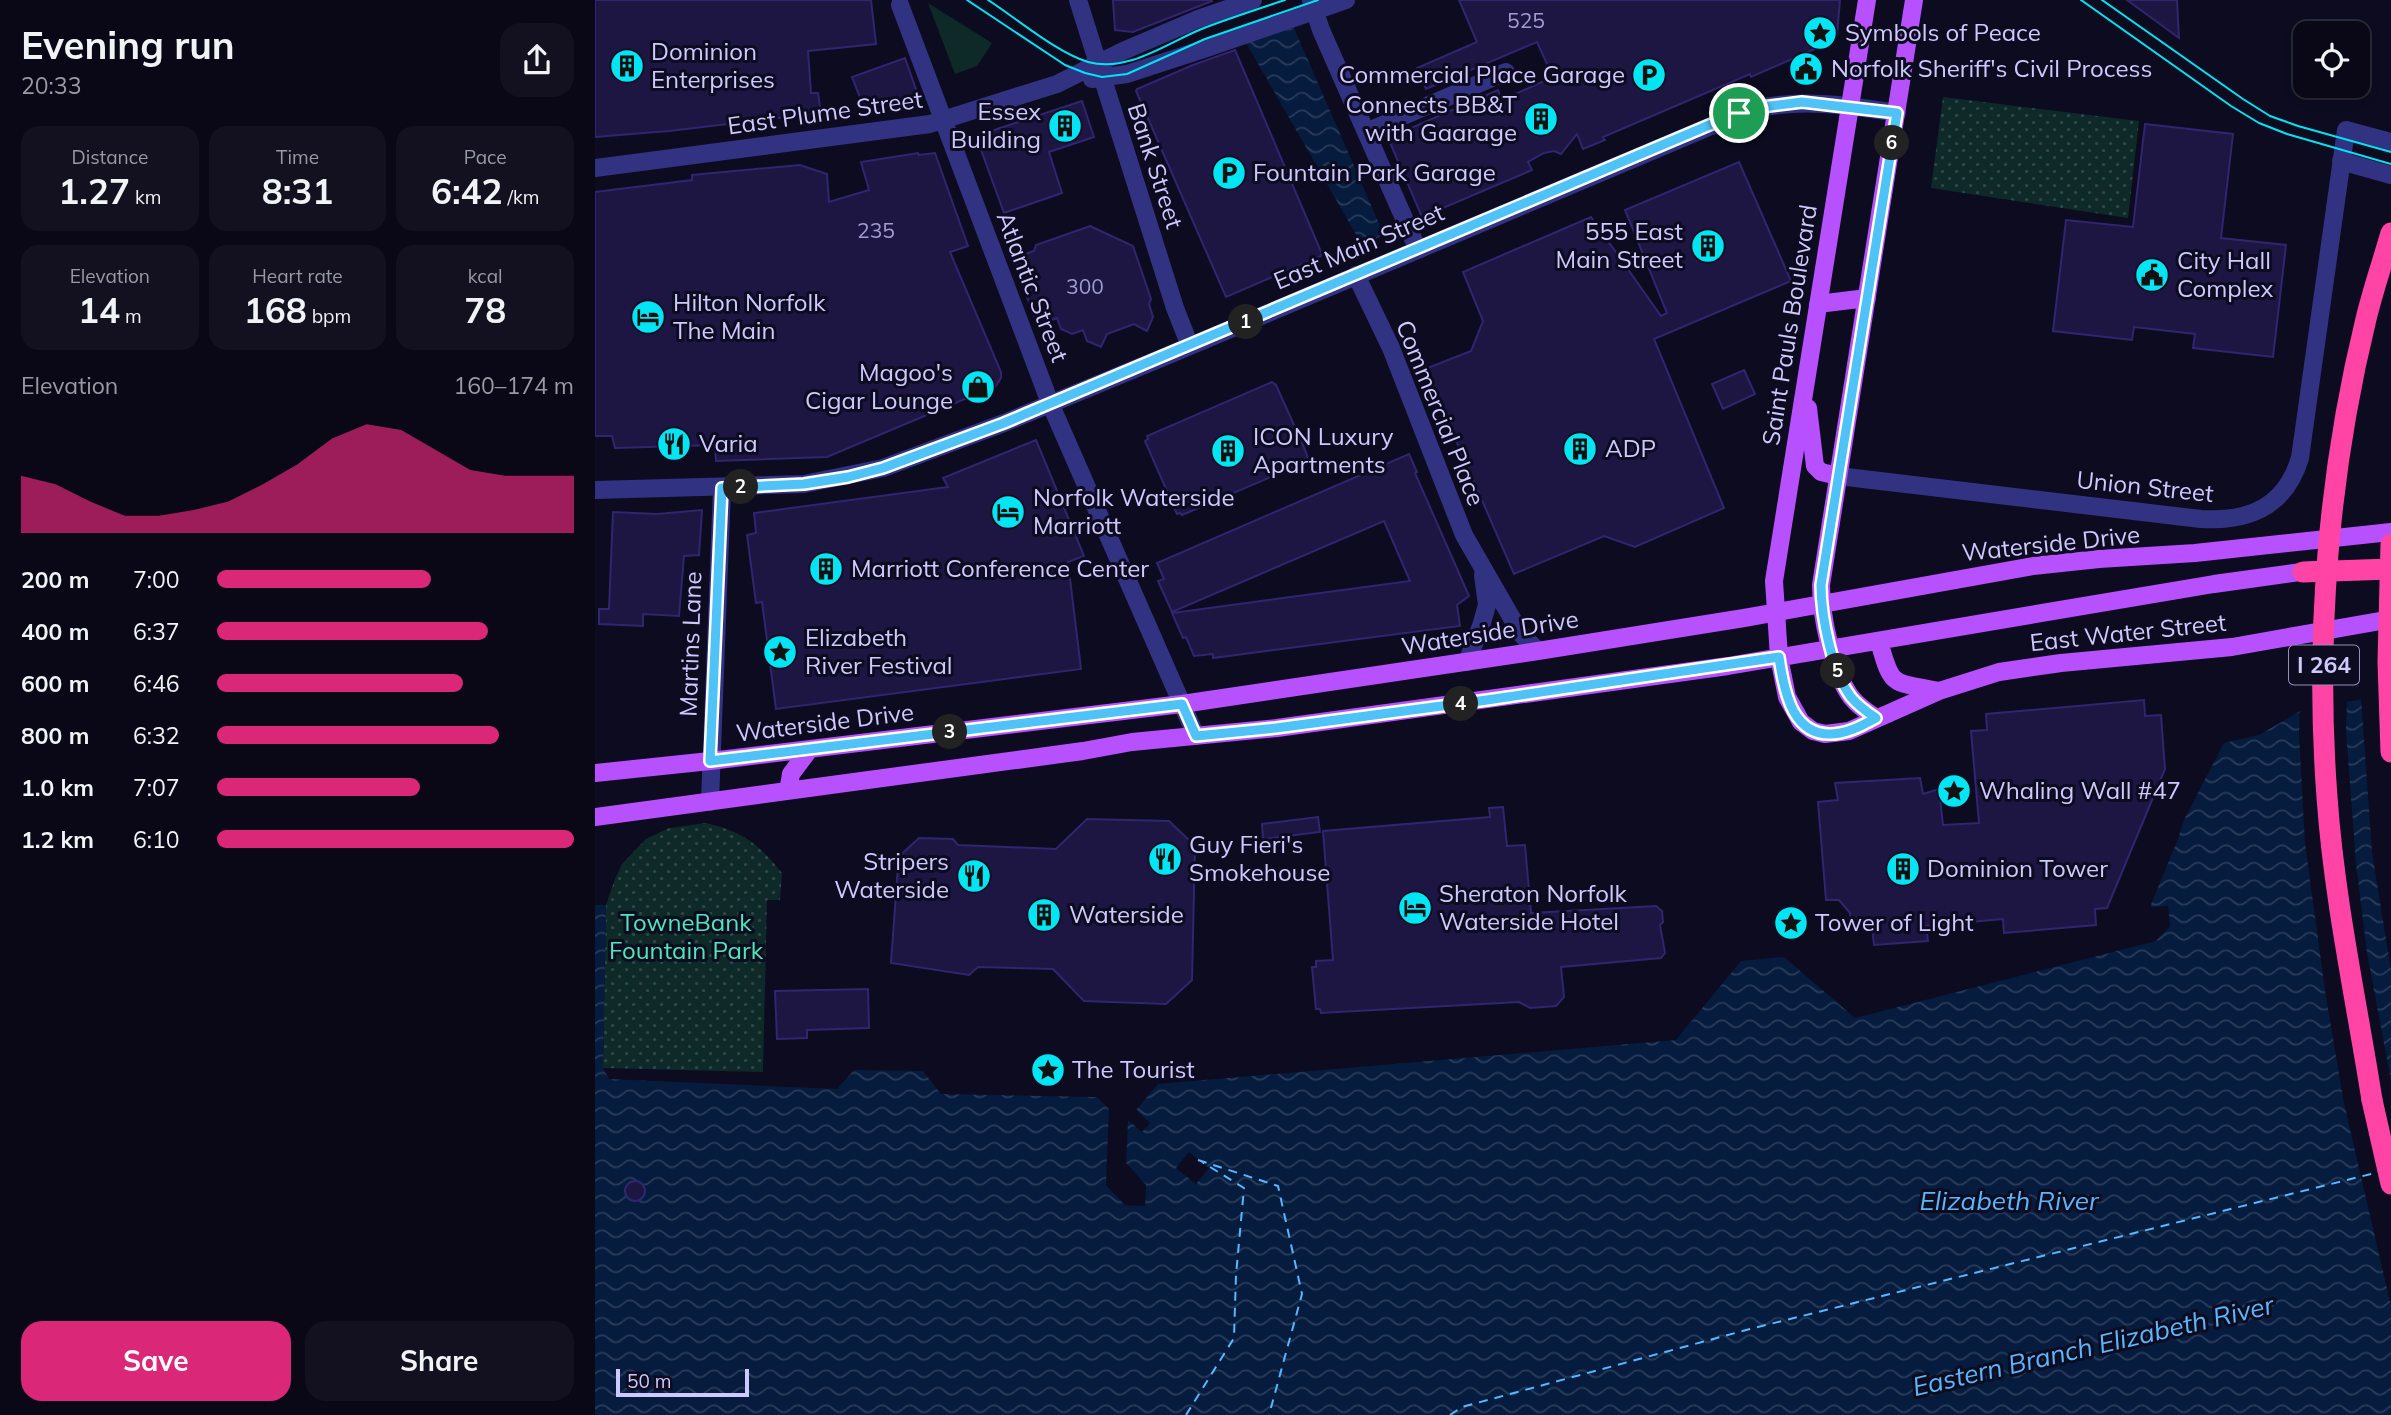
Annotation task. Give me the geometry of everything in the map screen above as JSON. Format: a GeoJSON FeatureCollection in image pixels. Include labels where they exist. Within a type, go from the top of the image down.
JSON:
{"type":"FeatureCollection","features":[{"type":"Feature","properties":{"kind":"highway","name":"I 264"},"geometry":{"type":"LineString","coordinates":[[2391,233],[2366,317],[2338,459],[2326,590],[2323,703],[2326,797],[2334,867],[2372,1100],[2391,1184]]}},
{"type":"Feature","properties":{"kind":"highway"},"geometry":{"type":"LineString","coordinates":[[2391,544],[2388,662],[2391,752]]}},
{"type":"Feature","properties":{"kind":"highway"},"geometry":{"type":"LineString","coordinates":[[2303,572],[2391,569]]}},
{"type":"Feature","properties":{"kind":"main road","name":"Saint Pauls Boulevard"},"geometry":{"type":"LineString","coordinates":[[1779,657],[1774,581],[1867,0]]}},
{"type":"Feature","properties":{"kind":"main road"},"geometry":{"type":"LineString","coordinates":[[1876,718],[1850,696],[1841,679],[1822,602],[1822,574],[1914,0]]}},
{"type":"Feature","properties":{"kind":"main road"},"geometry":{"type":"LineString","coordinates":[[1818,304],[1867,298]]}},
{"type":"Feature","properties":{"kind":"main road"},"geometry":{"type":"LineString","coordinates":[[1805,380],[1815,466],[1821,472],[1837,476]]}},
{"type":"Feature","properties":{"kind":"main road","name":"Waterside Drive"},"geometry":{"type":"LineString","coordinates":[[595,772],[809,750],[1182,704],[1538,651],[2033,566],[2099,559],[2195,554],[2391,532]]}},
{"type":"Feature","properties":{"kind":"main road"},"geometry":{"type":"LineString","coordinates":[[595,817],[1083,751],[1132,742],[1264,730],[1487,700],[1832,649],[2214,584],[2391,558]]}},
{"type":"Feature","properties":{"kind":"main road","name":"East Water Street"},"geometry":{"type":"LineString","coordinates":[[1779,657],[1791,706],[1801,722],[1813,731],[1825,734],[1841,733],[1939,691],[1983,676],[2034,666],[2232,647],[2391,619]]}},
{"type":"Feature","properties":{"kind":"main road"},"geometry":{"type":"LineString","coordinates":[[1879,641],[1887,671],[1896,681],[1902,707]]}},
{"type":"Feature","properties":{"kind":"main road"},"geometry":{"type":"LineString","coordinates":[[1896,681],[1939,691]]}},
{"type":"Feature","properties":{"kind":"main road"},"geometry":{"type":"LineString","coordinates":[[788,791],[791,774],[809,750]]}},
{"type":"Feature","properties":{"kind":"street","name":"Bank Street"},"geometry":{"type":"LineString","coordinates":[[1078,0],[1175,308],[1190,346]]}},
{"type":"Feature","properties":{"kind":"street","name":"East Plume Street"},"geometry":{"type":"LineString","coordinates":[[595,168],[857,135],[943,120],[1100,70],[1198,19],[1253,0]]}},
{"type":"Feature","properties":{"kind":"street","name":"East Plume Street"},"geometry":{"type":"LineString","coordinates":[[1100,70],[1127,74],[1313,6],[1346,0]]}},
{"type":"Feature","properties":{"kind":"street","name":"Atlantic Street"},"geometry":{"type":"LineString","coordinates":[[900,5],[1050,403],[1196,736]]}},
{"type":"Feature","properties":{"kind":"street"},"geometry":{"type":"LineString","coordinates":[[1313,6],[1418,250]]}},
{"type":"Feature","properties":{"kind":"street"},"geometry":{"type":"LineString","coordinates":[[1366,132],[1506,72]]}},
{"type":"Feature","properties":{"kind":"street","name":"East Main Street"},"geometry":{"type":"LineString","coordinates":[[595,490],[804,484],[883,468],[1004,423],[1749,110],[1788,103],[1851,106],[1897,113]]}},
{"type":"Feature","properties":{"kind":"street","name":"Union Street"},"geometry":{"type":"LineString","coordinates":[[1837,476],[2201,519],[2242,518],[2264,507],[2285,489],[2292,479],[2299,458],[2346,131],[2391,142]]}},
{"type":"Feature","properties":{"kind":"street"},"geometry":{"type":"LineString","coordinates":[[2341,161],[2391,174]]}},
{"type":"Feature","properties":{"kind":"street","name":"Commercial Place"},"geometry":{"type":"LineString","coordinates":[[1356,275],[1391,348],[1464,535],[1521,634],[1538,651]]}},
{"type":"Feature","properties":{"kind":"street","name":"Martins Lane"},"geometry":{"type":"LineString","coordinates":[[710,802],[722,488]]}},
{"type":"Feature","properties":{"kind":"street","name":"Commercial Place"},"geometry":{"type":"LineString","coordinates":[[1467,662],[1487,605],[1482,568]]}},
{"type":"Feature","properties":{"kind":"green space"},"geometry":{"type":"Polygon","coordinates":[[[928,3],[992,43],[977,66],[955,74],[928,3]]]}},
{"type":"Feature","properties":{"kind":"green space"},"geometry":{"type":"Polygon","coordinates":[[[1943,97],[2139,121],[2128,218],[1931,188],[1943,97]]]}},
{"type":"Feature","properties":{"kind":"green space","name":"TowneBank Fountain Park"},"geometry":{"type":"Polygon","coordinates":[[[706,823],[730,830],[749,840],[782,873],[780,900],[767,900],[763,1072],[603,1068],[606,905],[615,879],[622,864],[646,839],[669,828],[706,823]]]}},
{"type":"Feature","properties":{"kind":"water"},"geometry":{"type":"Polygon","coordinates":[[[1294,28],[1384,235],[1362,245],[1245,41],[1294,28]]]}},
{"type":"Feature","properties":{"kind":"water","name":"Elizabeth River"},"geometry":{"type":"Polygon","coordinates":[[[2391,694],[2391,1415],[595,1415],[595,905],[606,905],[603,1068],[609,1079],[837,1089],[854,1070],[923,1071],[941,1094],[1146,1098],[1158,1084],[1676,1040],[1741,961],[1784,957],[1855,1018],[2156,941],[2170,926],[2168,906],[2150,907],[2184,820],[2224,743],[2259,735],[2302,710],[2391,694]]]}},
{"type":"Feature","properties":{"kind":"pier"},"geometry":{"type":"Polygon","coordinates":[[[2391,690],[2391,970],[2372,852],[2361,696],[2391,690]]]}},
{"type":"Feature","properties":{"kind":"pier"},"geometry":{"type":"Polygon","coordinates":[[[2347,698],[2346,732],[2356,864],[2367,953],[2391,1081],[2391,1306],[2344,1103],[2305,843],[2300,707],[2347,698]]]}},
{"type":"Feature","properties":{"kind":"pier"},"geometry":{"type":"Polygon","coordinates":[[[1096,1096],[1146,1098],[1136,1110],[1150,1123],[1142,1132],[1128,1120],[1126,1163],[1146,1185],[1145,1206],[1125,1205],[1106,1185],[1109,1109],[1096,1096]]]}},
{"type":"Feature","properties":{"kind":"pier"},"geometry":{"type":"Polygon","coordinates":[[[1189,1152],[1209,1168],[1196,1184],[1176,1168],[1189,1152]]]}},
{"type":"Feature","properties":{"kind":"building"},"geometry":{"type":"Polygon","coordinates":[[[595,0],[871,0],[876,44],[808,51],[811,93],[818,93],[821,113],[595,137],[595,0]]]}},
{"type":"Feature","properties":{"kind":"building"},"geometry":{"type":"Polygon","coordinates":[[[1113,0],[1212,1],[1133,32],[1115,30],[1113,0]]]}},
{"type":"Feature","properties":{"kind":"building"},"geometry":{"type":"Polygon","coordinates":[[[1459,0],[1840,0],[1837,35],[1833,41],[1603,137],[1605,140],[1583,149],[1577,134],[1561,154],[1554,151],[1544,153],[1528,162],[1532,170],[1422,217],[1388,138],[1498,90],[1502,100],[1553,77],[1537,42],[1426,89],[1417,68],[1477,42],[1459,0]]]}},
{"type":"Feature","properties":{"kind":"building"},"geometry":{"type":"Polygon","coordinates":[[[2127,0],[2177,0],[2179,38],[2127,0]]]}},
{"type":"Feature","properties":{"kind":"building","name":"Fountain Park Garage"},"geometry":{"type":"Polygon","coordinates":[[[1235,50],[1322,254],[1226,297],[1136,91],[1193,65],[1235,50]]]}},
{"type":"Feature","properties":{"kind":"building"},"geometry":{"type":"Polygon","coordinates":[[[905,58],[919,98],[866,105],[864,100],[861,100],[852,77],[905,58]]]}},
{"type":"Feature","properties":{"kind":"building"},"geometry":{"type":"Polygon","coordinates":[[[1082,101],[1094,137],[1049,152],[1062,193],[1004,213],[976,136],[1082,101]]]}},
{"type":"Feature","properties":{"kind":"building"},"geometry":{"type":"Polygon","coordinates":[[[2145,124],[2233,134],[2221,238],[2286,245],[2273,357],[2193,348],[2195,334],[2134,327],[2132,340],[2053,331],[2066,220],[2133,227],[2145,124]]]}},
{"type":"Feature","properties":{"kind":"building"},"geometry":{"type":"Polygon","coordinates":[[[935,153],[968,246],[950,252],[1001,372],[996,386],[827,457],[716,461],[715,445],[615,448],[612,436],[595,436],[595,192],[692,180],[692,175],[800,165],[827,174],[829,202],[869,190],[861,162],[935,153]]]}},
{"type":"Feature","properties":{"kind":"building","name":"ADP"},"geometry":{"type":"Polygon","coordinates":[[[1739,162],[1791,281],[1654,339],[1724,508],[1635,547],[1604,536],[1514,574],[1425,369],[1471,351],[1483,321],[1463,272],[1591,217],[1661,316],[1667,313],[1625,210],[1739,162]]]}},
{"type":"Feature","properties":{"kind":"building"},"geometry":{"type":"Polygon","coordinates":[[[1090,226],[1133,246],[1151,299],[1149,304],[1153,317],[1147,331],[1134,324],[1107,334],[1101,347],[1087,341],[1083,330],[1072,334],[1061,329],[1057,318],[1047,322],[1034,316],[1016,267],[1022,255],[1034,251],[1036,245],[1090,226]]]}},
{"type":"Feature","properties":{"kind":"building"},"geometry":{"type":"Polygon","coordinates":[[[1744,370],[1755,394],[1723,409],[1712,384],[1744,370]]]}},
{"type":"Feature","properties":{"kind":"building","name":"ICON Luxury Apartments"},"geometry":{"type":"Polygon","coordinates":[[[1272,382],[1276,385],[1303,445],[1308,458],[1305,459],[1306,462],[1182,515],[1177,514],[1145,441],[1147,436],[1272,382]]]}},
{"type":"Feature","properties":{"kind":"building"},"geometry":{"type":"Polygon","coordinates":[[[1036,440],[1084,556],[1068,562],[1081,669],[776,709],[762,602],[756,603],[747,535],[756,533],[754,513],[948,487],[943,478],[1036,440]]]}},
{"type":"Feature","properties":{"kind":"building"},"geometry":{"type":"Polygon","coordinates":[[[1409,454],[1469,596],[1457,605],[1460,626],[1213,658],[1213,654],[1194,656],[1172,613],[1410,581],[1384,521],[1172,612],[1158,581],[1164,579],[1157,563],[1409,454]]]}},
{"type":"Feature","properties":{"kind":"building"},"geometry":{"type":"Polygon","coordinates":[[[702,510],[699,555],[684,556],[679,616],[643,614],[643,626],[599,624],[599,609],[609,609],[613,512],[657,514],[702,510]]]}},
{"type":"Feature","properties":{"kind":"building"},"geometry":{"type":"Polygon","coordinates":[[[2144,700],[2145,716],[2161,715],[2165,769],[2107,908],[2095,909],[2096,925],[2004,933],[2003,919],[1926,926],[1928,941],[1874,945],[1872,927],[1851,929],[1850,913],[1839,900],[1826,900],[1818,802],[1838,800],[1835,783],[1920,778],[1923,794],[1939,789],[1943,825],[1979,823],[1971,731],[1987,730],[1986,714],[2144,700]]]}},
{"type":"Feature","properties":{"kind":"building","name":"Sheraton Norfolk Waterside Hotel"},"geometry":{"type":"Polygon","coordinates":[[[1503,807],[1507,846],[1525,845],[1531,913],[1656,906],[1662,911],[1663,922],[1660,925],[1665,953],[1661,958],[1561,967],[1564,997],[1556,1006],[1530,1008],[1519,1002],[1321,1013],[1320,1009],[1316,1009],[1312,967],[1316,967],[1316,961],[1333,960],[1323,831],[1490,817],[1489,808],[1503,807]]]}},
{"type":"Feature","properties":{"kind":"building"},"geometry":{"type":"Polygon","coordinates":[[[1318,817],[1320,832],[1263,839],[1262,824],[1318,817]]]}},
{"type":"Feature","properties":{"kind":"building","name":"Waterside"},"geometry":{"type":"Polygon","coordinates":[[[1087,819],[1169,821],[1195,846],[1192,980],[1166,1004],[1084,1001],[1053,969],[978,967],[969,975],[891,963],[898,866],[893,862],[919,838],[953,839],[958,845],[1056,849],[1087,819]]]}},
{"type":"Feature","properties":{"kind":"building"},"geometry":{"type":"Polygon","coordinates":[[[868,989],[869,1028],[807,1030],[807,1038],[777,1039],[775,991],[868,989]]]}},
{"type":"Feature","properties":{"kind":"building"},"geometry":{"type":"Polygon","coordinates":[[[631,1181],[639,1181],[645,1191],[639,1201],[631,1201],[625,1195],[625,1187],[631,1181]]]}},
{"type":"Feature","properties":{"kind":"ferry route"},"geometry":{"type":"LineString","coordinates":[[1198,1160],[1278,1186],[1302,1294],[1269,1415]]}},
{"type":"Feature","properties":{"kind":"ferry route"},"geometry":{"type":"LineString","coordinates":[[1186,1415],[1234,1338],[1236,1275],[1244,1188],[1202,1162]]}},
{"type":"Feature","properties":{"kind":"ferry route"},"geometry":{"type":"LineString","coordinates":[[1450,1415],[1462,1407],[1750,1329],[2379,1172]]}},
{"type":"Feature","properties":{"kind":"tram line"},"geometry":{"type":"LineString","coordinates":[[967,0],[1065,65],[1102,77],[1127,74],[1205,39],[1318,0]]}},
{"type":"Feature","properties":{"kind":"tram line"},"geometry":{"type":"LineString","coordinates":[[988,0],[1063,51],[1088,62],[1103,64],[1133,60],[1204,28],[1285,0]]}},
{"type":"Feature","properties":{"kind":"tram line"},"geometry":{"type":"LineString","coordinates":[[2081,0],[2259,123],[2287,134],[2391,164]]}},
{"type":"Feature","properties":{"kind":"tram line"},"geometry":{"type":"LineString","coordinates":[[2102,0],[2270,116],[2391,152]]}},
{"type":"Feature","properties":{"kind":"place","name":"Symbols of Peace"},"geometry":{"type":"Point","coordinates":[1820,33]}},
{"type":"Feature","properties":{"kind":"place","name":"Dominion Enterprises"},"geometry":{"type":"Point","coordinates":[627,66]}},
{"type":"Feature","properties":{"kind":"place","name":"Norfolk Sheriff's Civil Process"},"geometry":{"type":"Point","coordinates":[1806,69]}},
{"type":"Feature","properties":{"kind":"place","name":"Commercial Place Garage"},"geometry":{"type":"Point","coordinates":[1649,75]}},
{"type":"Feature","properties":{"kind":"place","name":"Connects BB&T with Gaarage"},"geometry":{"type":"Point","coordinates":[1541,119]}},
{"type":"Feature","properties":{"kind":"place","name":"Essex Building"},"geometry":{"type":"Point","coordinates":[1065,126]}},
{"type":"Feature","properties":{"kind":"place","name":"Fountain Park Garage"},"geometry":{"type":"Point","coordinates":[1229,173]}},
{"type":"Feature","properties":{"kind":"place","name":"555 East Main Street"},"geometry":{"type":"Point","coordinates":[1708,246]}},
{"type":"Feature","properties":{"kind":"place","name":"City Hall Complex"},"geometry":{"type":"Point","coordinates":[2152,275]}},
{"type":"Feature","properties":{"kind":"place","name":"Hilton Norfolk The Main"},"geometry":{"type":"Point","coordinates":[648,317]}},
{"type":"Feature","properties":{"kind":"place","name":"Magoo's Cigar Lounge"},"geometry":{"type":"Point","coordinates":[978,387]}},
{"type":"Feature","properties":{"kind":"place","name":"Varia"},"geometry":{"type":"Point","coordinates":[674,444]}},
{"type":"Feature","properties":{"kind":"place","name":"ADP"},"geometry":{"type":"Point","coordinates":[1580,449]}},
{"type":"Feature","properties":{"kind":"place","name":"ICON Luxury Apartments"},"geometry":{"type":"Point","coordinates":[1228,451]}},
{"type":"Feature","properties":{"kind":"place","name":"Norfolk Waterside Marriott"},"geometry":{"type":"Point","coordinates":[1008,512]}},
{"type":"Feature","properties":{"kind":"place","name":"Marriott Conference Center"},"geometry":{"type":"Point","coordinates":[826,569]}},
{"type":"Feature","properties":{"kind":"place","name":"Elizabeth River Festival"},"geometry":{"type":"Point","coordinates":[780,652]}},
{"type":"Feature","properties":{"kind":"place","name":"Whaling Wall #47"},"geometry":{"type":"Point","coordinates":[1954,791]}},
{"type":"Feature","properties":{"kind":"place","name":"Guy Fieri's Smokehouse"},"geometry":{"type":"Point","coordinates":[1165,859]}},
{"type":"Feature","properties":{"kind":"place","name":"Dominion Tower"},"geometry":{"type":"Point","coordinates":[1903,869]}},
{"type":"Feature","properties":{"kind":"place","name":"Stripers Waterside"},"geometry":{"type":"Point","coordinates":[974,876]}},
{"type":"Feature","properties":{"kind":"place","name":"Sheraton Norfolk Waterside Hotel"},"geometry":{"type":"Point","coordinates":[1415,908]}},
{"type":"Feature","properties":{"kind":"place","name":"Waterside"},"geometry":{"type":"Point","coordinates":[1044,915]}},
{"type":"Feature","properties":{"kind":"place","name":"Tower of Light"},"geometry":{"type":"Point","coordinates":[1791,923]}},
{"type":"Feature","properties":{"kind":"place","name":"The Tourist"},"geometry":{"type":"Point","coordinates":[1048,1070]}},
{"type":"Feature","properties":{"kind":"route"},"geometry":{"type":"LineString","coordinates":[[1802,102],[1897,113],[1821,585],[1828,632],[1841,679],[1857,704],[1876,718],[1841,733],[1819,734],[1813,731],[1795,715],[1787,697],[1779,657],[1239,733],[1196,736],[1182,704],[710,761],[722,488],[804,484],[883,468],[1004,423],[1164,357],[1739,113],[1802,102]]}},
{"type":"Feature","properties":{"kind":"water label","name":"Eastern Branch Elizabeth River"},"geometry":{"type":"Point","coordinates":[2093,1346]}}]}
